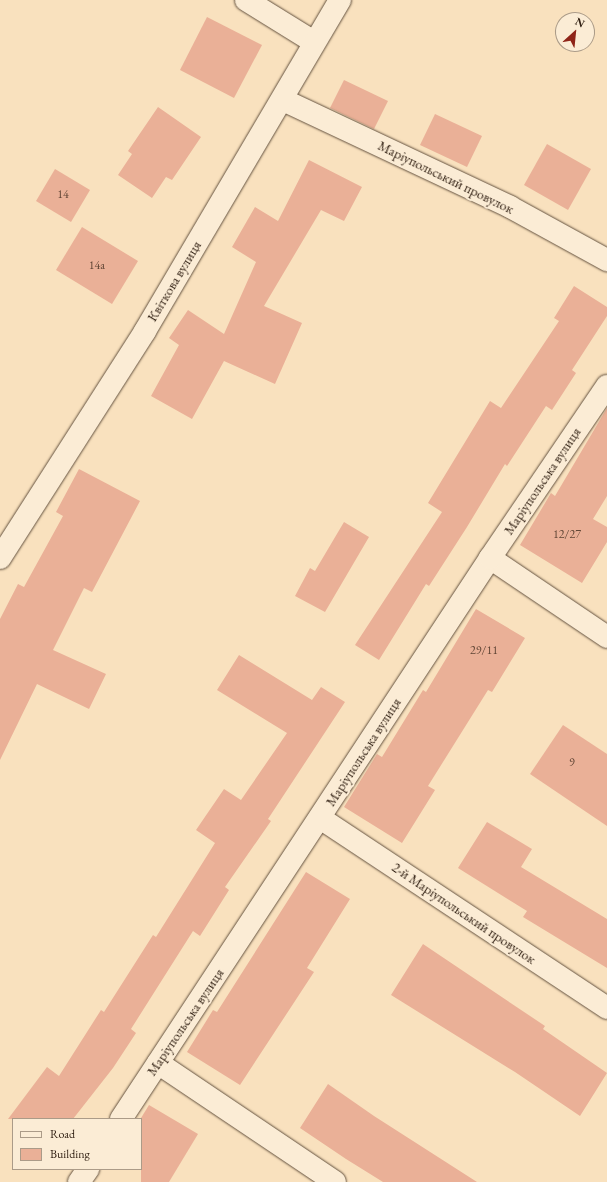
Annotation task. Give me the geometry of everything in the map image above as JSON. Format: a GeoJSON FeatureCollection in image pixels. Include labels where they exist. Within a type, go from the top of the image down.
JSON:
{"type":"FeatureCollection","features":[{"type":"Feature","properties":{"kind":"street"},"geometry":{"type":"LineString","coordinates":[[246,0],[314,42]]}},
{"type":"Feature","properties":{"kind":"street","name":"Квіткова вулиця"},"geometry":{"type":"LineString","coordinates":[[0,558],[145,331],[283,100],[314,42],[340,0]]}},
{"type":"Feature","properties":{"kind":"street","name":"Маріупольський провулок"},"geometry":{"type":"LineString","coordinates":[[283,100],[510,207],[607,260]]}},
{"type":"Feature","properties":{"kind":"street","name":"Маріупольська вулиця"},"geometry":{"type":"LineString","coordinates":[[122,1118],[490,558],[607,386]]}},
{"type":"Feature","properties":{"kind":"street"},"geometry":{"type":"LineString","coordinates":[[490,558],[607,637]]}},
{"type":"Feature","properties":{"kind":"street","name":"2-й Маріупольський провулок"},"geometry":{"type":"LineString","coordinates":[[320,818],[607,1008]]}},
{"type":"Feature","properties":{"kind":"street"},"geometry":{"type":"LineString","coordinates":[[158,1063],[335,1182]]}},
{"type":"Feature","properties":{"kind":"street"},"geometry":{"type":"LineString","coordinates":[[79,1182],[87,1170]]}},
{"type":"Feature","properties":{"kind":"building"},"geometry":{"type":"Polygon","coordinates":[[[207,17],[262,45],[234,98],[180,70],[207,17]]]}},
{"type":"Feature","properties":{"kind":"building"},"geometry":{"type":"Polygon","coordinates":[[[344,80],[388,101],[374,129],[330,108],[344,80]]]}},
{"type":"Feature","properties":{"kind":"building"},"geometry":{"type":"Polygon","coordinates":[[[158,107],[201,137],[172,180],[166,177],[152,198],[118,175],[132,154],[128,151],[158,107]]]}},
{"type":"Feature","properties":{"kind":"building"},"geometry":{"type":"Polygon","coordinates":[[[435,114],[482,136],[467,167],[420,145],[435,114]]]}},
{"type":"Feature","properties":{"kind":"building"},"geometry":{"type":"Polygon","coordinates":[[[547,144],[591,169],[568,210],[524,185],[547,144]]]}},
{"type":"Feature","properties":{"kind":"building"},"geometry":{"type":"Polygon","coordinates":[[[309,160],[362,187],[344,221],[321,210],[264,306],[302,323],[275,384],[224,361],[192,419],[151,396],[179,345],[169,338],[188,310],[224,334],[256,262],[232,247],[255,207],[278,221],[309,160]]]}},
{"type":"Feature","properties":{"kind":"building"},"geometry":{"type":"Polygon","coordinates":[[[55,169],[90,190],[71,222],[36,201],[55,169]]]}},
{"type":"Feature","properties":{"kind":"building"},"geometry":{"type":"Polygon","coordinates":[[[82,227],[138,261],[112,304],[56,270],[82,227]]]}},
{"type":"Feature","properties":{"kind":"building"},"geometry":{"type":"Polygon","coordinates":[[[574,286],[607,307],[607,316],[572,370],[576,373],[552,410],[546,406],[507,466],[505,464],[467,527],[429,586],[426,584],[379,660],[355,645],[442,512],[428,503],[490,401],[501,408],[559,321],[554,318],[574,286]]]}},
{"type":"Feature","properties":{"kind":"building"},"geometry":{"type":"Polygon","coordinates":[[[607,408],[607,496],[593,519],[607,527],[607,542],[582,583],[520,545],[551,493],[555,496],[607,408]]]}},
{"type":"Feature","properties":{"kind":"building"},"geometry":{"type":"Polygon","coordinates":[[[79,469],[140,501],[92,592],[84,588],[53,650],[106,674],[89,709],[37,684],[0,760],[0,619],[18,584],[24,587],[63,516],[56,512],[79,469]]]}},
{"type":"Feature","properties":{"kind":"building"},"geometry":{"type":"Polygon","coordinates":[[[344,522],[369,537],[325,612],[295,596],[310,568],[315,571],[344,522]]]}},
{"type":"Feature","properties":{"kind":"building"},"geometry":{"type":"Polygon","coordinates":[[[476,609],[525,638],[492,692],[488,690],[428,786],[435,790],[402,843],[344,807],[377,754],[382,757],[423,690],[426,692],[476,609]]]}},
{"type":"Feature","properties":{"kind":"building"},"geometry":{"type":"Polygon","coordinates":[[[239,655],[312,700],[321,687],[345,702],[268,819],[271,821],[225,887],[229,890],[200,936],[193,931],[131,1029],[136,1033],[113,1068],[74,1118],[8,1119],[47,1067],[59,1076],[101,1010],[104,1012],[153,935],[156,937],[215,843],[196,830],[224,789],[241,800],[287,733],[217,690],[239,655]]]}},
{"type":"Feature","properties":{"kind":"building"},"geometry":{"type":"Polygon","coordinates":[[[563,725],[607,754],[607,826],[530,774],[563,725]]]}},
{"type":"Feature","properties":{"kind":"building"},"geometry":{"type":"Polygon","coordinates":[[[487,822],[532,849],[521,867],[607,919],[607,968],[523,917],[527,911],[458,868],[487,822]]]}},
{"type":"Feature","properties":{"kind":"building"},"geometry":{"type":"Polygon","coordinates":[[[306,872],[350,899],[307,968],[314,972],[240,1085],[187,1052],[213,1010],[217,1012],[306,872]]]}},
{"type":"Feature","properties":{"kind":"building"},"geometry":{"type":"Polygon","coordinates":[[[423,944],[545,1026],[543,1029],[607,1073],[580,1116],[515,1072],[391,995],[423,944]]]}},
{"type":"Feature","properties":{"kind":"building"},"geometry":{"type":"Polygon","coordinates":[[[328,1084],[374,1116],[477,1182],[383,1182],[346,1159],[300,1128],[328,1084]]]}},
{"type":"Feature","properties":{"kind":"building"},"geometry":{"type":"Polygon","coordinates":[[[149,1105],[198,1134],[169,1182],[141,1182],[141,1118],[149,1105]]]}}]}
